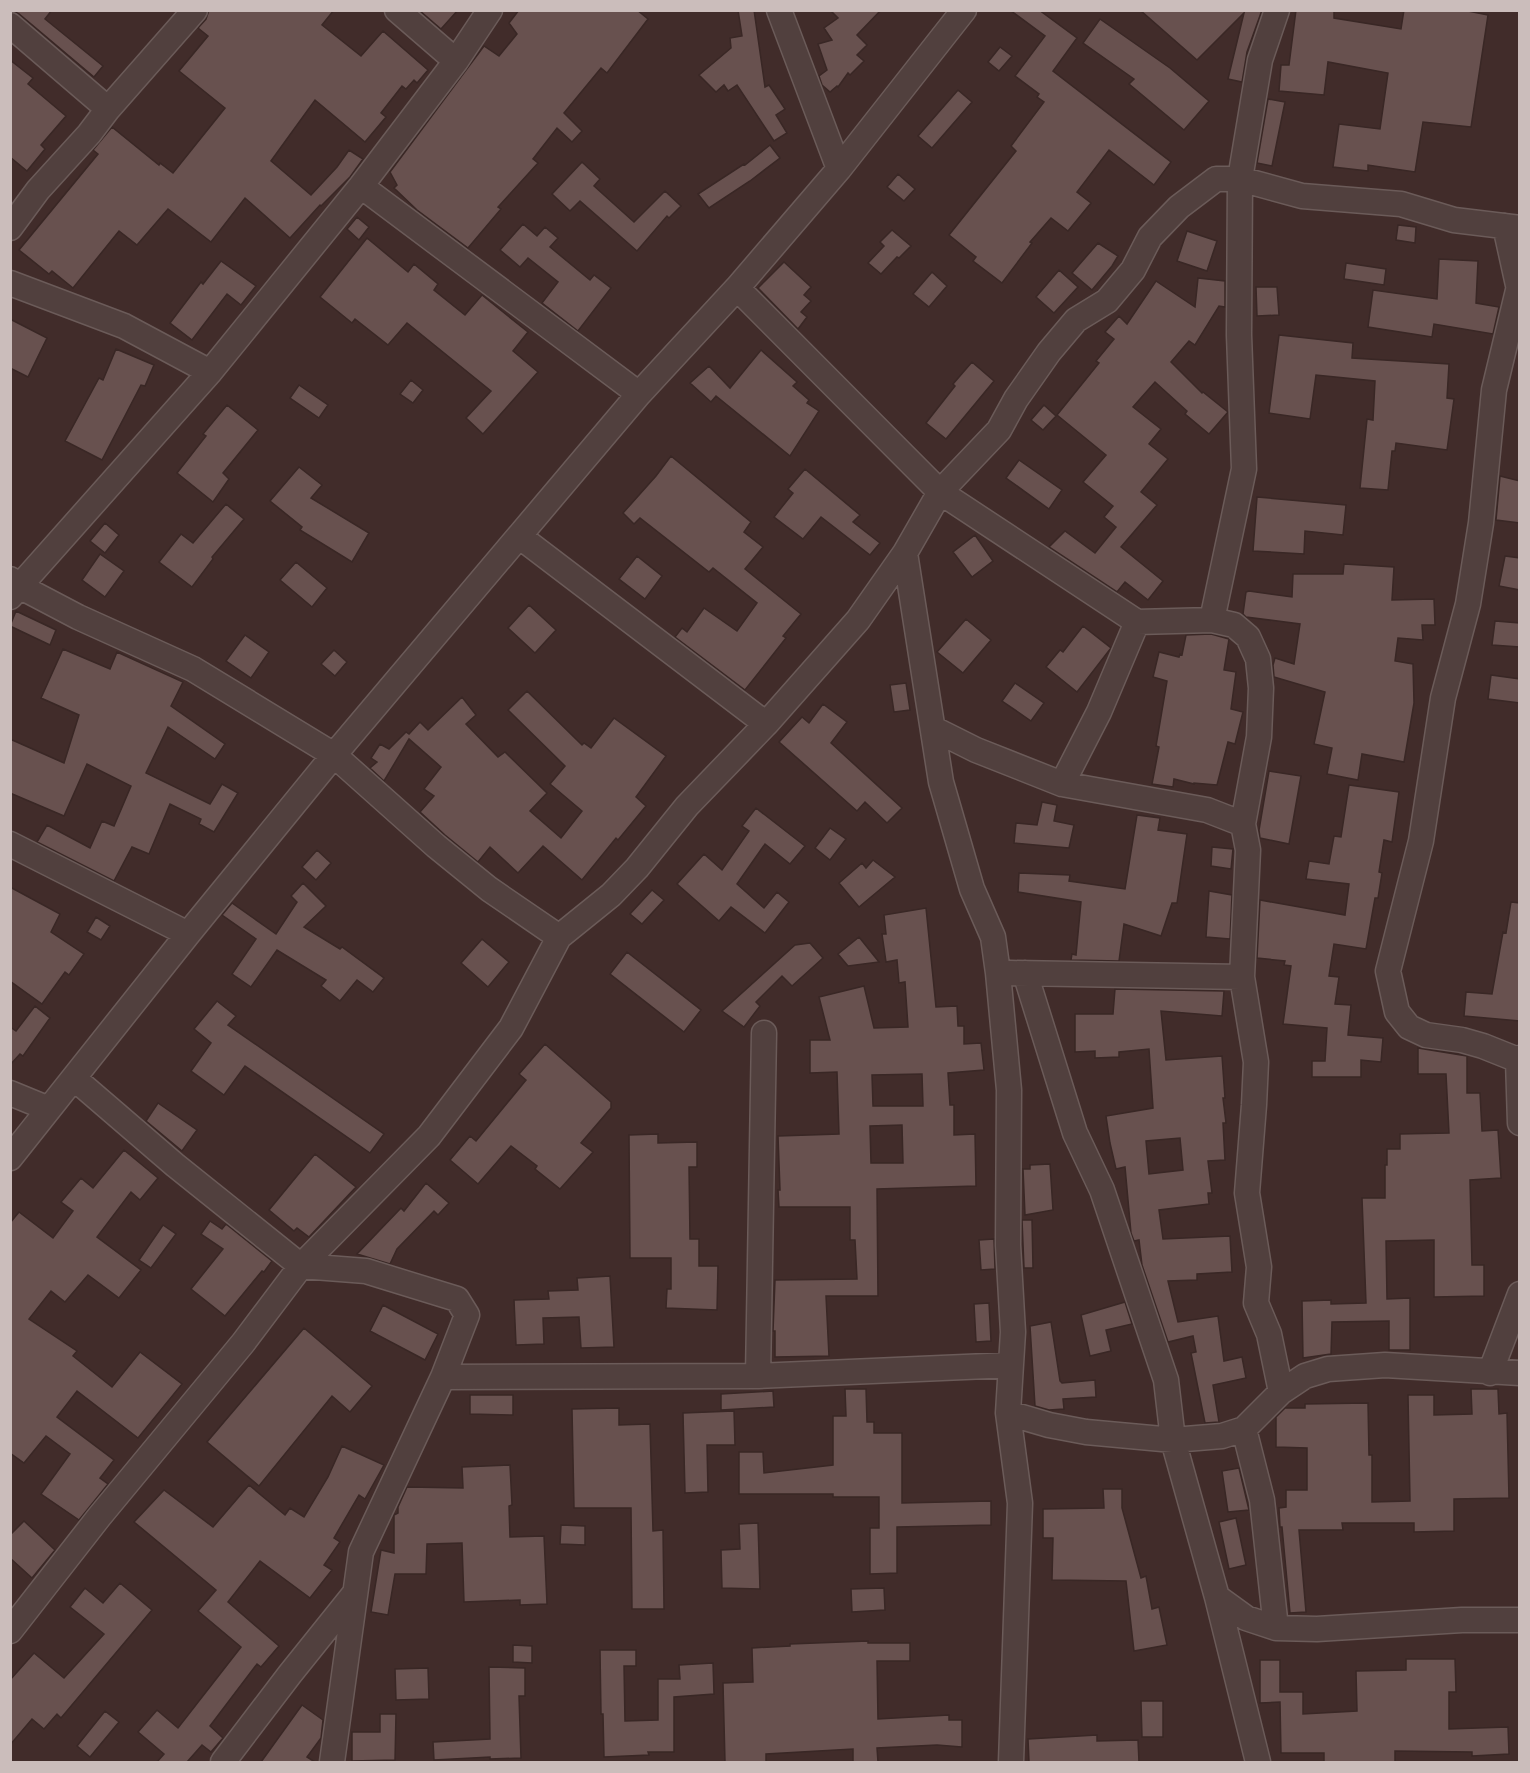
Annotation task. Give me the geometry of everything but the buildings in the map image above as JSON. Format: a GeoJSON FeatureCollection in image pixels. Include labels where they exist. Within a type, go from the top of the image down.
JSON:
{"type":"FeatureCollection","features":[{"type":"Feature","properties":{"kind":"street"},"geometry":{"type":"LineString","coordinates":[[10,228],[38,190],[195,10]]}},
{"type":"Feature","properties":{"kind":"street"},"geometry":{"type":"LineString","coordinates":[[397,10],[456,61]]}},
{"type":"Feature","properties":{"kind":"street"},"geometry":{"type":"LineString","coordinates":[[490,10],[456,61],[362,186],[210,372],[13,587],[193,669],[334,755],[489,889],[560,937]]}},
{"type":"Feature","properties":{"kind":"street"},"geometry":{"type":"LineString","coordinates":[[779,10],[838,169]]}},
{"type":"Feature","properties":{"kind":"street"},"geometry":{"type":"LineString","coordinates":[[10,1158],[334,755],[639,394],[737,288],[838,169],[964,10]]}},
{"type":"Feature","properties":{"kind":"street"},"geometry":{"type":"LineString","coordinates":[[1212,620],[1244,469],[1239,335],[1240,179],[1260,60],[1277,10]]}},
{"type":"Feature","properties":{"kind":"street"},"geometry":{"type":"LineString","coordinates":[[10,25],[108,109]]}},
{"type":"Feature","properties":{"kind":"street"},"geometry":{"type":"LineString","coordinates":[[10,1631],[99,1517],[243,1343],[301,1266],[429,1136],[511,1028],[560,937],[611,895],[637,868],[687,806],[765,724],[858,620],[905,553],[940,492],[999,430],[1022,390],[1049,352],[1076,320],[1107,302],[1132,270],[1150,237],[1179,207],[1216,179],[1240,179],[1302,196],[1401,204],[1454,220],[1513,227],[1519,283],[1494,390],[1481,523],[1468,604],[1443,698],[1421,841],[1388,971],[1397,1012],[1409,1027],[1426,1035],[1462,1040],[1519,1059],[1520,1123]]}},
{"type":"Feature","properties":{"kind":"street"},"geometry":{"type":"LineString","coordinates":[[362,186],[639,394]]}},
{"type":"Feature","properties":{"kind":"street"},"geometry":{"type":"LineString","coordinates":[[10,283],[124,326],[210,372]]}},
{"type":"Feature","properties":{"kind":"street"},"geometry":{"type":"LineString","coordinates":[[737,288],[940,492],[1137,622],[1212,620],[1234,625],[1248,637],[1258,659],[1261,688],[1258,737],[1244,824],[1248,850],[1242,977],[1256,1062],[1247,1193],[1259,1267],[1256,1304],[1269,1334],[1281,1392]]}},
{"type":"Feature","properties":{"kind":"street"},"geometry":{"type":"LineString","coordinates":[[519,536],[765,724]]}},
{"type":"Feature","properties":{"kind":"street"},"geometry":{"type":"LineString","coordinates":[[905,553],[941,782],[972,889],[993,937],[1009,1090],[1008,1245],[1013,1332],[1008,1413],[1020,1503],[1011,1762]]}},
{"type":"Feature","properties":{"kind":"street"},"geometry":{"type":"LineString","coordinates":[[1062,784],[1099,712],[1137,622]]}},
{"type":"Feature","properties":{"kind":"street"},"geometry":{"type":"LineString","coordinates":[[934,729],[976,750],[1062,784],[1207,810],[1244,824]]}},
{"type":"Feature","properties":{"kind":"street"},"geometry":{"type":"LineString","coordinates":[[10,844],[188,934]]}},
{"type":"Feature","properties":{"kind":"street"},"geometry":{"type":"LineString","coordinates":[[998,973],[1242,977]]}},
{"type":"Feature","properties":{"kind":"street"},"geometry":{"type":"LineString","coordinates":[[1025,973],[1075,1133],[1102,1190],[1166,1380],[1173,1440],[1217,1597],[1258,1762]]}},
{"type":"Feature","properties":{"kind":"street"},"geometry":{"type":"LineString","coordinates":[[758,1376],[764,1033]]}},
{"type":"Feature","properties":{"kind":"street"},"geometry":{"type":"LineString","coordinates":[[75,1079],[175,1165],[301,1266],[366,1270],[457,1299],[467,1316],[442,1377],[361,1552],[332,1762]]}},
{"type":"Feature","properties":{"kind":"street"},"geometry":{"type":"LineString","coordinates":[[10,1092],[49,1108]]}},
{"type":"Feature","properties":{"kind":"street"},"geometry":{"type":"LineString","coordinates":[[1490,1373],[1520,1294]]}},
{"type":"Feature","properties":{"kind":"street"},"geometry":{"type":"LineString","coordinates":[[442,1377],[758,1376],[1011,1365]]}},
{"type":"Feature","properties":{"kind":"street"},"geometry":{"type":"LineString","coordinates":[[1008,1413],[1049,1425],[1086,1432],[1173,1440],[1222,1436],[1244,1430],[1281,1392],[1305,1376],[1328,1369],[1385,1365],[1520,1373]]}},
{"type":"Feature","properties":{"kind":"street"},"geometry":{"type":"LineString","coordinates":[[1244,1430],[1262,1500],[1276,1628]]}},
{"type":"Feature","properties":{"kind":"street"},"geometry":{"type":"LineString","coordinates":[[223,1762],[355,1593]]}},
{"type":"Feature","properties":{"kind":"street"},"geometry":{"type":"LineString","coordinates":[[1217,1597],[1246,1618],[1276,1628],[1317,1629],[1462,1620],[1520,1620]]}}]}
